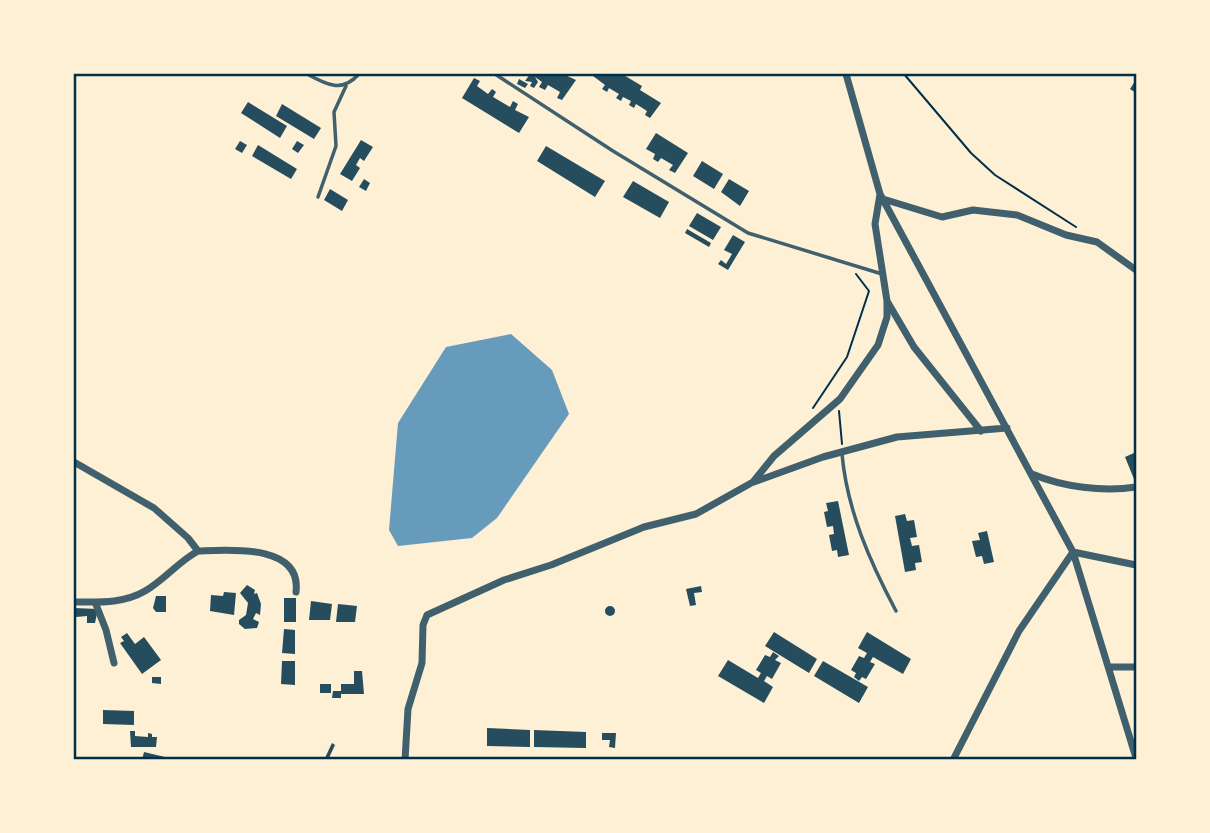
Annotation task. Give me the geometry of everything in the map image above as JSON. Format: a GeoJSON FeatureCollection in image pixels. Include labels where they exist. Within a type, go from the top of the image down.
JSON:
{"type":"FeatureCollection","features":[{"type":"Feature","properties":{"kind":"street"},"geometry":{"type":"LineString","coordinates":[[846,74],[881,196],[1073,552],[1136,758]]}},
{"type":"Feature","properties":{"kind":"street"},"geometry":{"type":"LineString","coordinates":[[881,196],[942,217],[973,210],[1017,215],[1066,235],[1097,242],[1136,270]]}},
{"type":"Feature","properties":{"kind":"street"},"geometry":{"type":"LineString","coordinates":[[753,482],[774,456],[840,400],[878,345],[887,317],[875,224],[881,196]]}},
{"type":"Feature","properties":{"kind":"street"},"geometry":{"type":"LineString","coordinates":[[887,301],[914,347],[981,431]]}},
{"type":"Feature","properties":{"kind":"street"},"geometry":{"type":"LineString","coordinates":[[405,760],[408,709],[422,663],[423,625],[427,615],[504,580],[551,565],[644,527],[696,514],[753,482],[842,452],[897,437],[1007,428]]}},
{"type":"Feature","properties":{"kind":"street"},"geometry":{"type":"LineString","coordinates":[[74,462],[154,508],[187,536],[198,551]]}},
{"type":"Feature","properties":{"kind":"street"},"geometry":{"type":"LineString","coordinates":[[1032,474],[1060,483],[1098,488],[1136,487]]}},
{"type":"Feature","properties":{"kind":"street"},"geometry":{"type":"LineString","coordinates":[[74,602],[131,597],[145,591],[176,564],[198,551],[237,550],[278,559],[292,568],[296,592]]}},
{"type":"Feature","properties":{"kind":"street"},"geometry":{"type":"LineString","coordinates":[[1073,552],[1136,565]]}},
{"type":"Feature","properties":{"kind":"street"},"geometry":{"type":"LineString","coordinates":[[953,760],[1019,631],[1073,552]]}},
{"type":"Feature","properties":{"kind":"street"},"geometry":{"type":"LineString","coordinates":[[95,602],[106,629],[114,663]]}},
{"type":"Feature","properties":{"kind":"street"},"geometry":{"type":"LineString","coordinates":[[1109,667],[1136,667]]}},
{"type":"Feature","properties":{"kind":"lane"},"geometry":{"type":"LineString","coordinates":[[307,74],[326,85],[346,86]]}},
{"type":"Feature","properties":{"kind":"lane"},"geometry":{"type":"LineString","coordinates":[[318,197],[336,146],[334,112],[346,86],[359,74]]}},
{"type":"Feature","properties":{"kind":"lane"},"geometry":{"type":"LineString","coordinates":[[495,74],[613,151],[748,233],[882,274]]}},
{"type":"Feature","properties":{"kind":"lane"},"geometry":{"type":"LineString","coordinates":[[842,452],[854,516],[896,611]]}},
{"type":"Feature","properties":{"kind":"path"},"geometry":{"type":"LineString","coordinates":[[904,74],[971,153],[995,175],[1081,231]]}},
{"type":"Feature","properties":{"kind":"path"},"geometry":{"type":"LineString","coordinates":[[812,423],[814,407],[847,357],[869,291],[849,265]]}},
{"type":"Feature","properties":{"kind":"path"},"geometry":{"type":"LineString","coordinates":[[840,400],[842,452]]}},
{"type":"Feature","properties":{"kind":"water"},"geometry":{"type":"Polygon","coordinates":[[[511,334],[552,370],[569,414],[497,518],[472,538],[398,546],[389,530],[398,423],[446,347],[511,334]]]}},
{"type":"Feature","properties":{"kind":"building"},"geometry":{"type":"Polygon","coordinates":[[[530,74],[563,74],[576,80],[562,100],[557,98],[560,92],[548,85],[545,90],[539,87],[542,82],[535,77],[538,82],[534,88],[530,86],[532,82],[525,81],[530,74]]]}},
{"type":"Feature","properties":{"kind":"building"},"geometry":{"type":"Polygon","coordinates":[[[622,74],[642,86],[640,90],[661,103],[650,118],[645,115],[647,111],[636,104],[634,108],[629,105],[631,101],[623,97],[621,101],[616,98],[619,94],[609,88],[607,92],[602,89],[605,85],[593,76],[622,74]]]}},
{"type":"Feature","properties":{"kind":"building"},"geometry":{"type":"Polygon","coordinates":[[[474,78],[480,81],[477,86],[488,94],[492,89],[496,92],[493,97],[510,107],[513,101],[518,104],[515,110],[529,117],[519,133],[462,98],[474,78]]]}},
{"type":"Feature","properties":{"kind":"building"},"geometry":{"type":"Polygon","coordinates":[[[519,79],[528,84],[525,88],[517,84],[519,79]]]}},
{"type":"Feature","properties":{"kind":"building"},"geometry":{"type":"Polygon","coordinates":[[[1136,82],[1136,93],[1130,89],[1136,82]]]}},
{"type":"Feature","properties":{"kind":"building"},"geometry":{"type":"Polygon","coordinates":[[[248,102],[287,126],[280,138],[241,113],[248,102]]]}},
{"type":"Feature","properties":{"kind":"building"},"geometry":{"type":"Polygon","coordinates":[[[282,104],[321,128],[314,139],[276,116],[282,104]]]}},
{"type":"Feature","properties":{"kind":"building"},"geometry":{"type":"Polygon","coordinates":[[[656,133],[688,153],[675,173],[669,170],[673,165],[661,158],[658,162],[653,159],[655,154],[646,149],[656,133]]]}},
{"type":"Feature","properties":{"kind":"building"},"geometry":{"type":"Polygon","coordinates":[[[361,140],[373,147],[364,161],[360,158],[356,165],[360,168],[352,181],[340,174],[361,140]]]}},
{"type":"Feature","properties":{"kind":"building"},"geometry":{"type":"Polygon","coordinates":[[[240,141],[247,145],[242,153],[235,149],[240,141]]]}},
{"type":"Feature","properties":{"kind":"building"},"geometry":{"type":"Polygon","coordinates":[[[297,141],[304,145],[298,153],[292,149],[297,141]]]}},
{"type":"Feature","properties":{"kind":"building"},"geometry":{"type":"Polygon","coordinates":[[[258,145],[297,169],[291,179],[252,156],[258,145]]]}},
{"type":"Feature","properties":{"kind":"building"},"geometry":{"type":"Polygon","coordinates":[[[546,146],[605,181],[595,197],[537,161],[546,146]]]}},
{"type":"Feature","properties":{"kind":"building"},"geometry":{"type":"Polygon","coordinates":[[[702,161],[723,174],[714,189],[693,176],[702,161]]]}},
{"type":"Feature","properties":{"kind":"building"},"geometry":{"type":"Polygon","coordinates":[[[364,179],[370,183],[366,191],[359,187],[364,179]]]}},
{"type":"Feature","properties":{"kind":"building"},"geometry":{"type":"Polygon","coordinates":[[[729,179],[749,191],[740,206],[721,192],[729,179]]]}},
{"type":"Feature","properties":{"kind":"building"},"geometry":{"type":"Polygon","coordinates":[[[633,181],[669,202],[660,218],[623,197],[633,181]]]}},
{"type":"Feature","properties":{"kind":"building"},"geometry":{"type":"Polygon","coordinates":[[[330,189],[348,200],[342,211],[324,200],[330,189]]]}},
{"type":"Feature","properties":{"kind":"building"},"geometry":{"type":"Polygon","coordinates":[[[697,213],[721,227],[713,240],[689,226],[697,213]]]}},
{"type":"Feature","properties":{"kind":"building"},"geometry":{"type":"Polygon","coordinates":[[[687,229],[711,243],[709,247],[685,233],[687,229]]]}},
{"type":"Feature","properties":{"kind":"building"},"geometry":{"type":"Polygon","coordinates":[[[733,235],[745,242],[728,270],[718,264],[721,260],[726,264],[732,254],[724,250],[733,235]]]}},
{"type":"Feature","properties":{"kind":"building"},"geometry":{"type":"Polygon","coordinates":[[[1136,452],[1136,484],[1125,457],[1136,452]]]}},
{"type":"Feature","properties":{"kind":"building"},"geometry":{"type":"Polygon","coordinates":[[[838,501],[849,555],[838,557],[837,550],[832,551],[829,535],[834,534],[833,526],[827,527],[824,512],[828,511],[826,503],[838,501]]]}},
{"type":"Feature","properties":{"kind":"building"},"geometry":{"type":"Polygon","coordinates":[[[905,514],[907,521],[914,520],[917,537],[910,538],[912,546],[919,545],[922,562],[915,563],[916,570],[905,572],[895,516],[905,514]]]}},
{"type":"Feature","properties":{"kind":"building"},"geometry":{"type":"Polygon","coordinates":[[[987,531],[994,562],[984,564],[982,556],[976,557],[972,541],[980,540],[978,533],[987,531]]]}},
{"type":"Feature","properties":{"kind":"building"},"geometry":{"type":"Polygon","coordinates":[[[247,585],[255,590],[254,594],[257,593],[261,604],[260,615],[256,613],[253,619],[259,622],[257,628],[245,629],[239,624],[239,620],[246,615],[248,603],[240,593],[247,585]]]}},
{"type":"Feature","properties":{"kind":"building"},"geometry":{"type":"Polygon","coordinates":[[[701,586],[702,592],[694,593],[696,605],[690,606],[686,589],[701,586]]]}},
{"type":"Feature","properties":{"kind":"building"},"geometry":{"type":"Polygon","coordinates":[[[224,592],[236,593],[234,615],[210,611],[211,595],[223,596],[224,592]]]}},
{"type":"Feature","properties":{"kind":"building"},"geometry":{"type":"Polygon","coordinates":[[[156,596],[166,596],[166,612],[156,612],[153,608],[156,596]]]}},
{"type":"Feature","properties":{"kind":"building"},"geometry":{"type":"Polygon","coordinates":[[[284,598],[296,598],[296,622],[284,622],[284,598]]]}},
{"type":"Feature","properties":{"kind":"building"},"geometry":{"type":"Polygon","coordinates":[[[311,601],[332,604],[330,620],[309,620],[311,601]]]}},
{"type":"Feature","properties":{"kind":"building"},"geometry":{"type":"Polygon","coordinates":[[[338,604],[357,606],[355,622],[336,622],[338,604]]]}},
{"type":"Feature","properties":{"kind":"building"},"geometry":{"type":"Polygon","coordinates":[[[610,606],[615,611],[610,616],[605,611],[610,606]]]}},
{"type":"Feature","properties":{"kind":"building"},"geometry":{"type":"Polygon","coordinates":[[[74,608],[98,609],[95,623],[87,623],[87,616],[76,617],[74,608]]]}},
{"type":"Feature","properties":{"kind":"building"},"geometry":{"type":"Polygon","coordinates":[[[284,629],[295,630],[295,654],[282,653],[284,629]]]}},
{"type":"Feature","properties":{"kind":"building"},"geometry":{"type":"Polygon","coordinates":[[[774,632],[817,659],[809,673],[765,646],[774,632]]]}},
{"type":"Feature","properties":{"kind":"building"},"geometry":{"type":"Polygon","coordinates":[[[867,632],[911,659],[903,674],[873,657],[870,662],[875,664],[866,679],[862,677],[859,681],[854,677],[856,673],[851,670],[859,656],[864,658],[867,653],[858,648],[867,632]]]}},
{"type":"Feature","properties":{"kind":"building"},"geometry":{"type":"Polygon","coordinates":[[[127,633],[135,644],[144,637],[161,660],[142,674],[120,643],[124,641],[121,637],[127,633]]]}},
{"type":"Feature","properties":{"kind":"building"},"geometry":{"type":"Polygon","coordinates":[[[773,652],[779,656],[775,660],[781,663],[772,679],[767,676],[764,681],[773,687],[764,703],[718,676],[728,660],[758,678],[761,673],[756,670],[765,655],[770,657],[773,652]]]}},
{"type":"Feature","properties":{"kind":"building"},"geometry":{"type":"Polygon","coordinates":[[[282,661],[295,661],[295,685],[281,684],[282,661]]]}},
{"type":"Feature","properties":{"kind":"building"},"geometry":{"type":"Polygon","coordinates":[[[823,661],[868,687],[859,703],[814,676],[823,661]]]}},
{"type":"Feature","properties":{"kind":"building"},"geometry":{"type":"Polygon","coordinates":[[[354,671],[362,671],[364,694],[341,694],[341,698],[332,698],[333,691],[341,691],[341,684],[354,684],[354,671]]]}},
{"type":"Feature","properties":{"kind":"building"},"geometry":{"type":"Polygon","coordinates":[[[152,677],[161,677],[161,684],[152,683],[152,677]]]}},
{"type":"Feature","properties":{"kind":"building"},"geometry":{"type":"Polygon","coordinates":[[[320,684],[331,684],[331,693],[320,693],[320,684]]]}},
{"type":"Feature","properties":{"kind":"building"},"geometry":{"type":"Polygon","coordinates":[[[103,710],[134,711],[134,725],[103,724],[103,710]]]}},
{"type":"Feature","properties":{"kind":"building"},"geometry":{"type":"Polygon","coordinates":[[[487,728],[530,730],[530,747],[487,746],[487,728]]]}},
{"type":"Feature","properties":{"kind":"building"},"geometry":{"type":"Polygon","coordinates":[[[534,730],[586,732],[586,748],[534,747],[534,730]]]}},
{"type":"Feature","properties":{"kind":"building"},"geometry":{"type":"Polygon","coordinates":[[[130,731],[135,731],[135,736],[148,737],[148,733],[157,737],[156,747],[131,747],[130,731]]]}},
{"type":"Feature","properties":{"kind":"building"},"geometry":{"type":"Polygon","coordinates":[[[602,733],[616,733],[615,748],[609,747],[610,740],[602,740],[602,733]]]}},
{"type":"Feature","properties":{"kind":"building"},"geometry":{"type":"Polygon","coordinates":[[[332,743],[335,745],[328,760],[324,760],[332,743]]]}},
{"type":"Feature","properties":{"kind":"building"},"geometry":{"type":"Polygon","coordinates":[[[144,752],[165,757],[165,760],[142,760],[144,752]]]}}]}
